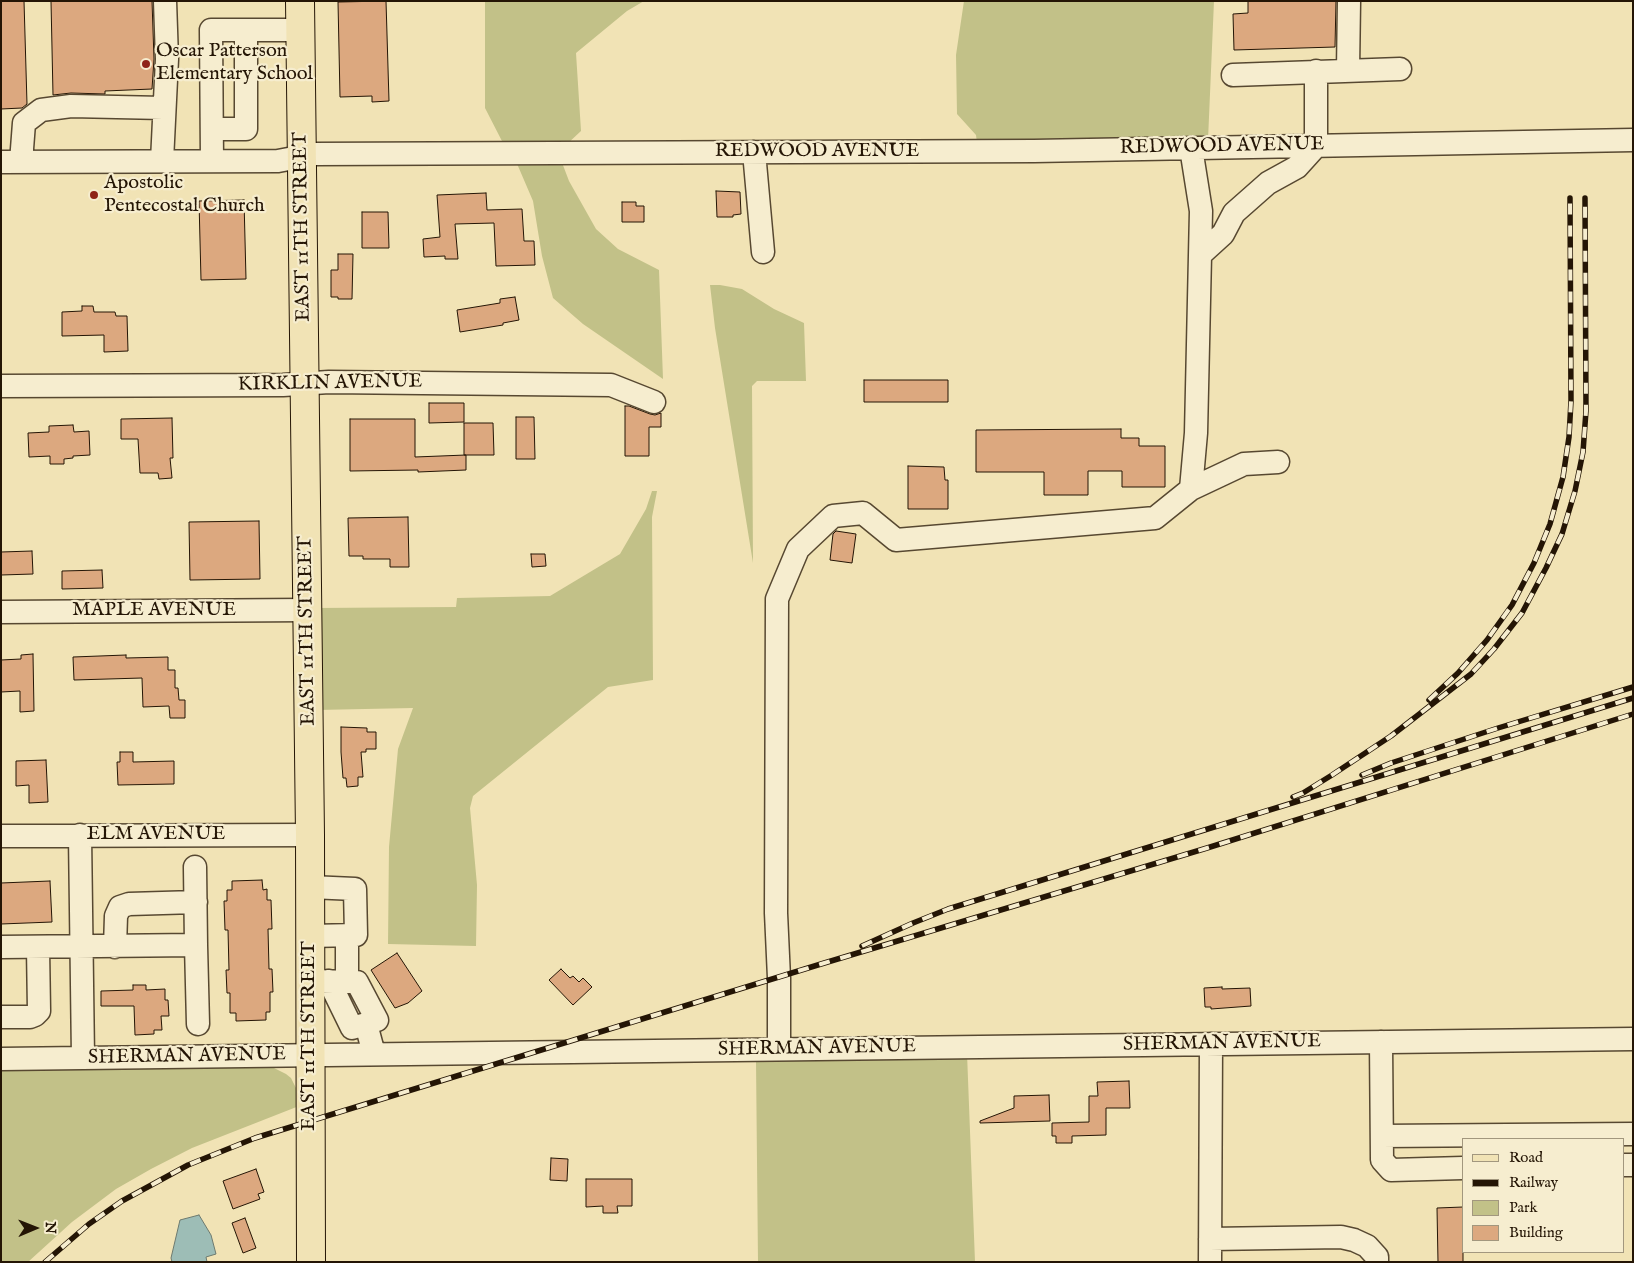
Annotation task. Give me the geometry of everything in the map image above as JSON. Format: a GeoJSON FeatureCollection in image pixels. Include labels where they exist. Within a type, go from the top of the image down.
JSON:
{"type":"FeatureCollection","features":[{"type":"Feature","properties":{"kind":"main road","name":"EAST 11TH STREET"},"geometry":{"type":"LineString","coordinates":[[300,1],[310,936],[342,993],[311,1055],[311,1262]]}},
{"type":"Feature","properties":{"kind":"street"},"geometry":{"type":"LineString","coordinates":[[162,161],[163,108],[167,59],[165,1]]}},
{"type":"Feature","properties":{"kind":"street"},"geometry":{"type":"LineString","coordinates":[[1348,70],[1349,1]]}},
{"type":"Feature","properties":{"kind":"street"},"geometry":{"type":"LineString","coordinates":[[212,161],[211,30],[300,30]]}},
{"type":"Feature","properties":{"kind":"street"},"geometry":{"type":"LineString","coordinates":[[212,129],[246,129],[246,30]]}},
{"type":"Feature","properties":{"kind":"street"},"geometry":{"type":"LineString","coordinates":[[1233,75],[1400,69]]}},
{"type":"Feature","properties":{"kind":"street"},"geometry":{"type":"LineString","coordinates":[[1201,254],[1223,234],[1234,213],[1268,183],[1297,167],[1316,146],[1316,71]]}},
{"type":"Feature","properties":{"kind":"street"},"geometry":{"type":"LineString","coordinates":[[11,162],[24,123],[41,110],[71,106],[163,108]]}},
{"type":"Feature","properties":{"kind":"street","name":"REDWOOD AVENUE"},"geometry":{"type":"LineString","coordinates":[[11,162],[278,161],[315,154],[1024,151],[1633,140]]}},
{"type":"Feature","properties":{"kind":"street"},"geometry":{"type":"LineString","coordinates":[[1191,148],[1201,211],[1196,433],[1191,489]]}},
{"type":"Feature","properties":{"kind":"street"},"geometry":{"type":"LineString","coordinates":[[754,152],[763,252]]}},
{"type":"Feature","properties":{"kind":"street","name":"KIRKLIN AVENUE"},"geometry":{"type":"LineString","coordinates":[[1,386],[305,384],[329,382],[611,384],[654,402]]}},
{"type":"Feature","properties":{"kind":"street"},"geometry":{"type":"LineString","coordinates":[[779,1049],[776,913],[777,599],[798,549],[833,516],[863,514],[896,540],[1155,518],[1191,489],[1244,464],[1278,462]]}},
{"type":"Feature","properties":{"kind":"street","name":"MAPLE AVENUE"},"geometry":{"type":"LineString","coordinates":[[1,612],[308,610]]}},
{"type":"Feature","properties":{"kind":"street","name":"ELM AVENUE"},"geometry":{"type":"LineString","coordinates":[[1,836],[310,834]]}},
{"type":"Feature","properties":{"kind":"street"},"geometry":{"type":"LineString","coordinates":[[80,835],[83,1058]]}},
{"type":"Feature","properties":{"kind":"street"},"geometry":{"type":"LineString","coordinates":[[196,868],[198,1024]]}},
{"type":"Feature","properties":{"kind":"street"},"geometry":{"type":"LineString","coordinates":[[310,887],[355,889],[356,936],[310,936]]}},
{"type":"Feature","properties":{"kind":"street"},"geometry":{"type":"LineString","coordinates":[[115,947],[116,916],[120,907],[129,904],[196,902]]}},
{"type":"Feature","properties":{"kind":"street"},"geometry":{"type":"LineString","coordinates":[[347,935],[342,993],[377,1020],[366,1024],[374,1054]]}},
{"type":"Feature","properties":{"kind":"street"},"geometry":{"type":"LineString","coordinates":[[1,948],[196,945]]}},
{"type":"Feature","properties":{"kind":"street"},"geometry":{"type":"LineString","coordinates":[[1,1017],[30,1017],[35,1016],[38,1011],[38,948]]}},
{"type":"Feature","properties":{"kind":"street","name":"SHERMAN AVENUE"},"geometry":{"type":"LineString","coordinates":[[1,1059],[1633,1039]]}},
{"type":"Feature","properties":{"kind":"street"},"geometry":{"type":"LineString","coordinates":[[1381,1042],[1382,1160],[1391,1170],[1462,1168]]}},
{"type":"Feature","properties":{"kind":"street"},"geometry":{"type":"LineString","coordinates":[[1210,1262],[1211,1044]]}},
{"type":"Feature","properties":{"kind":"street"},"geometry":{"type":"LineString","coordinates":[[1382,1136],[1633,1134]]}},
{"type":"Feature","properties":{"kind":"street"},"geometry":{"type":"LineString","coordinates":[[1210,1239],[1342,1237],[1367,1246],[1377,1257],[1377,1262]]}},
{"type":"Feature","properties":{"kind":"green space"},"geometry":{"type":"Polygon","coordinates":[[[485,1],[644,1],[627,11],[576,53],[581,131],[566,145],[504,145],[485,108],[485,1]]]}},
{"type":"Feature","properties":{"kind":"green space"},"geometry":{"type":"Polygon","coordinates":[[[964,1],[1214,1],[1208,140],[977,143],[976,135],[957,114],[956,55],[964,1]]]}},
{"type":"Feature","properties":{"kind":"green space"},"geometry":{"type":"Polygon","coordinates":[[[561,160],[569,181],[596,229],[618,249],[659,270],[663,379],[583,324],[553,298],[542,256],[533,201],[515,161],[561,160]]]}},
{"type":"Feature","properties":{"kind":"green space"},"geometry":{"type":"Polygon","coordinates":[[[710,285],[742,289],[774,309],[804,323],[806,381],[757,381],[752,386],[753,563],[715,328],[710,285]]]}},
{"type":"Feature","properties":{"kind":"green space"},"geometry":{"type":"Polygon","coordinates":[[[652,491],[657,491],[652,517],[653,680],[608,687],[473,796],[470,808],[477,885],[476,946],[388,944],[389,847],[398,749],[413,708],[317,710],[316,608],[456,607],[457,598],[550,596],[620,554],[646,509],[652,491]]]}},
{"type":"Feature","properties":{"kind":"green space"},"geometry":{"type":"Polygon","coordinates":[[[967,1053],[975,1262],[758,1262],[756,1061],[967,1053]]]}},
{"type":"Feature","properties":{"kind":"green space"},"geometry":{"type":"Polygon","coordinates":[[[1,1066],[270,1066],[291,1078],[297,1090],[299,1106],[192,1148],[151,1169],[116,1189],[72,1222],[28,1262],[1,1262],[1,1066]]]}},
{"type":"Feature","properties":{"kind":"water"},"geometry":{"type":"Polygon","coordinates":[[[199,1215],[211,1235],[216,1254],[206,1257],[207,1262],[172,1262],[171,1258],[180,1220],[199,1215]]]}},
{"type":"Feature","properties":{"kind":"building"},"geometry":{"type":"Polygon","coordinates":[[[1,1],[24,1],[27,104],[22,108],[1,109],[1,1]]]}},
{"type":"Feature","properties":{"kind":"building"},"geometry":{"type":"Polygon","coordinates":[[[51,1],[152,1],[154,59],[152,89],[105,91],[105,94],[71,93],[53,95],[51,1]]]}},
{"type":"Feature","properties":{"kind":"building"},"geometry":{"type":"Polygon","coordinates":[[[386,1],[389,101],[372,102],[372,96],[340,97],[338,2],[386,1]]]}},
{"type":"Feature","properties":{"kind":"building"},"geometry":{"type":"Polygon","coordinates":[[[1248,1],[1336,1],[1335,47],[1234,50],[1233,14],[1248,13],[1248,1]]]}},
{"type":"Feature","properties":{"kind":"building"},"geometry":{"type":"Polygon","coordinates":[[[716,191],[740,192],[741,214],[733,215],[733,217],[717,217],[716,191]]]}},
{"type":"Feature","properties":{"kind":"building"},"geometry":{"type":"Polygon","coordinates":[[[486,193],[487,210],[522,209],[524,241],[534,241],[535,265],[496,266],[494,223],[455,224],[458,259],[445,259],[445,256],[424,257],[423,239],[440,237],[437,195],[486,193]]]}},
{"type":"Feature","properties":{"kind":"building"},"geometry":{"type":"Polygon","coordinates":[[[244,200],[246,279],[201,280],[199,201],[244,200]]]}},
{"type":"Feature","properties":{"kind":"building"},"geometry":{"type":"Polygon","coordinates":[[[622,202],[636,202],[636,206],[644,206],[644,222],[622,222],[622,202]]]}},
{"type":"Feature","properties":{"kind":"building"},"geometry":{"type":"Polygon","coordinates":[[[362,212],[388,212],[389,248],[362,248],[362,212]]]}},
{"type":"Feature","properties":{"kind":"building"},"geometry":{"type":"Polygon","coordinates":[[[338,254],[353,254],[352,299],[331,297],[331,270],[338,270],[338,254]]]}},
{"type":"Feature","properties":{"kind":"building"},"geometry":{"type":"Polygon","coordinates":[[[515,297],[519,320],[503,323],[503,325],[460,332],[457,310],[500,303],[500,299],[515,297]]]}},
{"type":"Feature","properties":{"kind":"building"},"geometry":{"type":"Polygon","coordinates":[[[82,306],[93,306],[94,312],[115,312],[116,316],[127,316],[128,351],[104,352],[104,335],[62,336],[62,312],[82,311],[82,306]]]}},
{"type":"Feature","properties":{"kind":"building"},"geometry":{"type":"Polygon","coordinates":[[[864,380],[948,380],[948,402],[864,402],[864,380]]]}},
{"type":"Feature","properties":{"kind":"building"},"geometry":{"type":"Polygon","coordinates":[[[429,403],[464,403],[464,422],[429,423],[429,403]]]}},
{"type":"Feature","properties":{"kind":"building"},"geometry":{"type":"Polygon","coordinates":[[[625,406],[655,415],[661,413],[661,427],[649,427],[649,456],[625,456],[625,406]]]}},
{"type":"Feature","properties":{"kind":"building"},"geometry":{"type":"Polygon","coordinates":[[[516,417],[534,417],[535,459],[516,459],[516,417]]]}},
{"type":"Feature","properties":{"kind":"building"},"geometry":{"type":"Polygon","coordinates":[[[172,418],[173,458],[170,458],[172,478],[159,479],[158,473],[140,473],[138,439],[121,439],[121,419],[172,418]]]}},
{"type":"Feature","properties":{"kind":"building"},"geometry":{"type":"Polygon","coordinates":[[[350,419],[415,419],[415,457],[466,455],[466,470],[418,472],[418,470],[350,471],[350,419]]]}},
{"type":"Feature","properties":{"kind":"building"},"geometry":{"type":"Polygon","coordinates":[[[464,423],[493,423],[494,455],[464,455],[464,423]]]}},
{"type":"Feature","properties":{"kind":"building"},"geometry":{"type":"Polygon","coordinates":[[[73,425],[74,432],[89,431],[90,455],[73,456],[73,458],[64,459],[64,464],[50,464],[50,456],[29,457],[28,433],[49,432],[49,426],[73,425]]]}},
{"type":"Feature","properties":{"kind":"building"},"geometry":{"type":"Polygon","coordinates":[[[1121,429],[1121,438],[1139,438],[1139,446],[1165,446],[1165,487],[1122,487],[1122,471],[1088,471],[1088,495],[1044,495],[1044,472],[976,472],[976,430],[1121,429]]]}},
{"type":"Feature","properties":{"kind":"building"},"geometry":{"type":"Polygon","coordinates":[[[908,466],[944,467],[945,480],[948,480],[948,509],[908,509],[908,466]]]}},
{"type":"Feature","properties":{"kind":"building"},"geometry":{"type":"Polygon","coordinates":[[[408,517],[409,567],[390,567],[390,559],[363,559],[363,556],[349,556],[348,518],[408,517]]]}},
{"type":"Feature","properties":{"kind":"building"},"geometry":{"type":"Polygon","coordinates":[[[259,521],[260,579],[190,580],[189,522],[259,521]]]}},
{"type":"Feature","properties":{"kind":"building"},"geometry":{"type":"Polygon","coordinates":[[[836,531],[856,534],[852,563],[830,560],[833,534],[836,531]]]}},
{"type":"Feature","properties":{"kind":"building"},"geometry":{"type":"Polygon","coordinates":[[[32,551],[33,574],[1,575],[1,552],[32,551]]]}},
{"type":"Feature","properties":{"kind":"building"},"geometry":{"type":"Polygon","coordinates":[[[531,554],[545,554],[546,566],[532,567],[531,554]]]}},
{"type":"Feature","properties":{"kind":"building"},"geometry":{"type":"Polygon","coordinates":[[[102,570],[103,588],[62,589],[62,571],[102,570]]]}},
{"type":"Feature","properties":{"kind":"building"},"geometry":{"type":"Polygon","coordinates":[[[33,654],[34,711],[20,712],[20,691],[1,692],[1,660],[21,659],[21,655],[33,654]]]}},
{"type":"Feature","properties":{"kind":"building"},"geometry":{"type":"Polygon","coordinates":[[[126,655],[126,658],[168,657],[168,670],[175,670],[175,688],[178,688],[179,700],[185,700],[185,718],[170,718],[169,706],[143,707],[142,678],[74,680],[73,657],[126,655]]]}},
{"type":"Feature","properties":{"kind":"building"},"geometry":{"type":"Polygon","coordinates":[[[341,727],[367,728],[367,732],[376,732],[376,749],[366,749],[366,752],[361,752],[363,777],[358,777],[358,786],[347,787],[346,778],[343,778],[341,727]]]}},
{"type":"Feature","properties":{"kind":"building"},"geometry":{"type":"Polygon","coordinates":[[[120,752],[133,752],[133,762],[174,761],[174,784],[118,785],[117,762],[120,762],[120,752]]]}},
{"type":"Feature","properties":{"kind":"building"},"geometry":{"type":"Polygon","coordinates":[[[46,760],[48,802],[29,803],[29,785],[16,786],[16,761],[46,760]]]}},
{"type":"Feature","properties":{"kind":"building"},"geometry":{"type":"Polygon","coordinates":[[[262,880],[263,890],[267,889],[267,900],[271,900],[272,929],[268,929],[269,969],[272,969],[273,992],[270,992],[270,1012],[266,1012],[266,1020],[236,1021],[236,1013],[230,1013],[230,993],[227,993],[226,970],[229,970],[228,930],[225,930],[224,901],[227,901],[227,890],[232,890],[232,881],[262,880]]]}},
{"type":"Feature","properties":{"kind":"building"},"geometry":{"type":"Polygon","coordinates":[[[50,881],[52,922],[1,924],[1,883],[50,881]]]}},
{"type":"Feature","properties":{"kind":"building"},"geometry":{"type":"Polygon","coordinates":[[[397,953],[422,991],[408,1003],[395,1008],[371,970],[397,953]]]}},
{"type":"Feature","properties":{"kind":"building"},"geometry":{"type":"Polygon","coordinates":[[[561,969],[570,978],[573,976],[579,982],[583,978],[592,987],[573,1005],[549,980],[561,969]]]}},
{"type":"Feature","properties":{"kind":"building"},"geometry":{"type":"Polygon","coordinates":[[[133,985],[146,985],[146,990],[165,989],[165,1000],[168,1000],[169,1016],[161,1016],[162,1030],[154,1030],[154,1034],[135,1035],[134,1006],[101,1006],[101,991],[133,990],[133,985]]]}},
{"type":"Feature","properties":{"kind":"building"},"geometry":{"type":"Polygon","coordinates":[[[1222,987],[1222,989],[1250,988],[1251,1006],[1211,1009],[1211,1007],[1205,1007],[1204,988],[1222,987]]]}},
{"type":"Feature","properties":{"kind":"building"},"geometry":{"type":"Polygon","coordinates":[[[1129,1081],[1130,1108],[1106,1108],[1106,1135],[1072,1136],[1072,1143],[1056,1143],[1056,1136],[1052,1136],[1052,1123],[1089,1122],[1089,1096],[1098,1096],[1097,1082],[1129,1081]]]}},
{"type":"Feature","properties":{"kind":"building"},"geometry":{"type":"Polygon","coordinates":[[[1049,1095],[1050,1121],[980,1123],[980,1121],[1014,1108],[1014,1096],[1049,1095]]]}},
{"type":"Feature","properties":{"kind":"building"},"geometry":{"type":"Polygon","coordinates":[[[551,1158],[568,1159],[567,1181],[550,1180],[551,1158]]]}},
{"type":"Feature","properties":{"kind":"building"},"geometry":{"type":"Polygon","coordinates":[[[256,1169],[264,1192],[258,1194],[260,1199],[233,1209],[223,1181],[256,1169]]]}},
{"type":"Feature","properties":{"kind":"building"},"geometry":{"type":"Polygon","coordinates":[[[586,1179],[632,1179],[632,1206],[617,1206],[618,1213],[603,1213],[603,1206],[586,1207],[586,1179]]]}},
{"type":"Feature","properties":{"kind":"building"},"geometry":{"type":"Polygon","coordinates":[[[1462,1207],[1463,1262],[1438,1262],[1437,1208],[1462,1207]]]}},
{"type":"Feature","properties":{"kind":"building"},"geometry":{"type":"Polygon","coordinates":[[[245,1218],[256,1248],[243,1253],[232,1223],[245,1218]]]}},
{"type":"Feature","properties":{"kind":"railway"},"geometry":{"type":"LineString","coordinates":[[1429,700],[1458,673],[1487,640],[1512,605],[1534,563],[1550,524],[1563,477],[1569,437],[1571,401],[1570,198]]}},
{"type":"Feature","properties":{"kind":"railway"},"geometry":{"type":"LineString","coordinates":[[1293,797],[1332,775],[1391,736],[1471,674],[1494,649],[1522,613],[1546,568],[1562,534],[1575,491],[1583,452],[1586,411],[1585,198]]}},
{"type":"Feature","properties":{"kind":"railway"},"geometry":{"type":"LineString","coordinates":[[1362,775],[1391,763],[1498,728],[1633,687]]}},
{"type":"Feature","properties":{"kind":"railway"},"geometry":{"type":"LineString","coordinates":[[862,946],[948,909],[1633,698]]}},
{"type":"Feature","properties":{"kind":"railway"},"geometry":{"type":"LineString","coordinates":[[45,1262],[89,1224],[122,1201],[188,1165],[255,1138],[821,964],[1207,848],[1633,714]]}},
{"type":"Feature","properties":{"kind":"place","name":"Oscar Patterson Elementary School"},"geometry":{"type":"Point","coordinates":[146,64]}},
{"type":"Feature","properties":{"kind":"place","name":"Apostolic Pentecostal Church"},"geometry":{"type":"Point","coordinates":[94,195]}}]}
